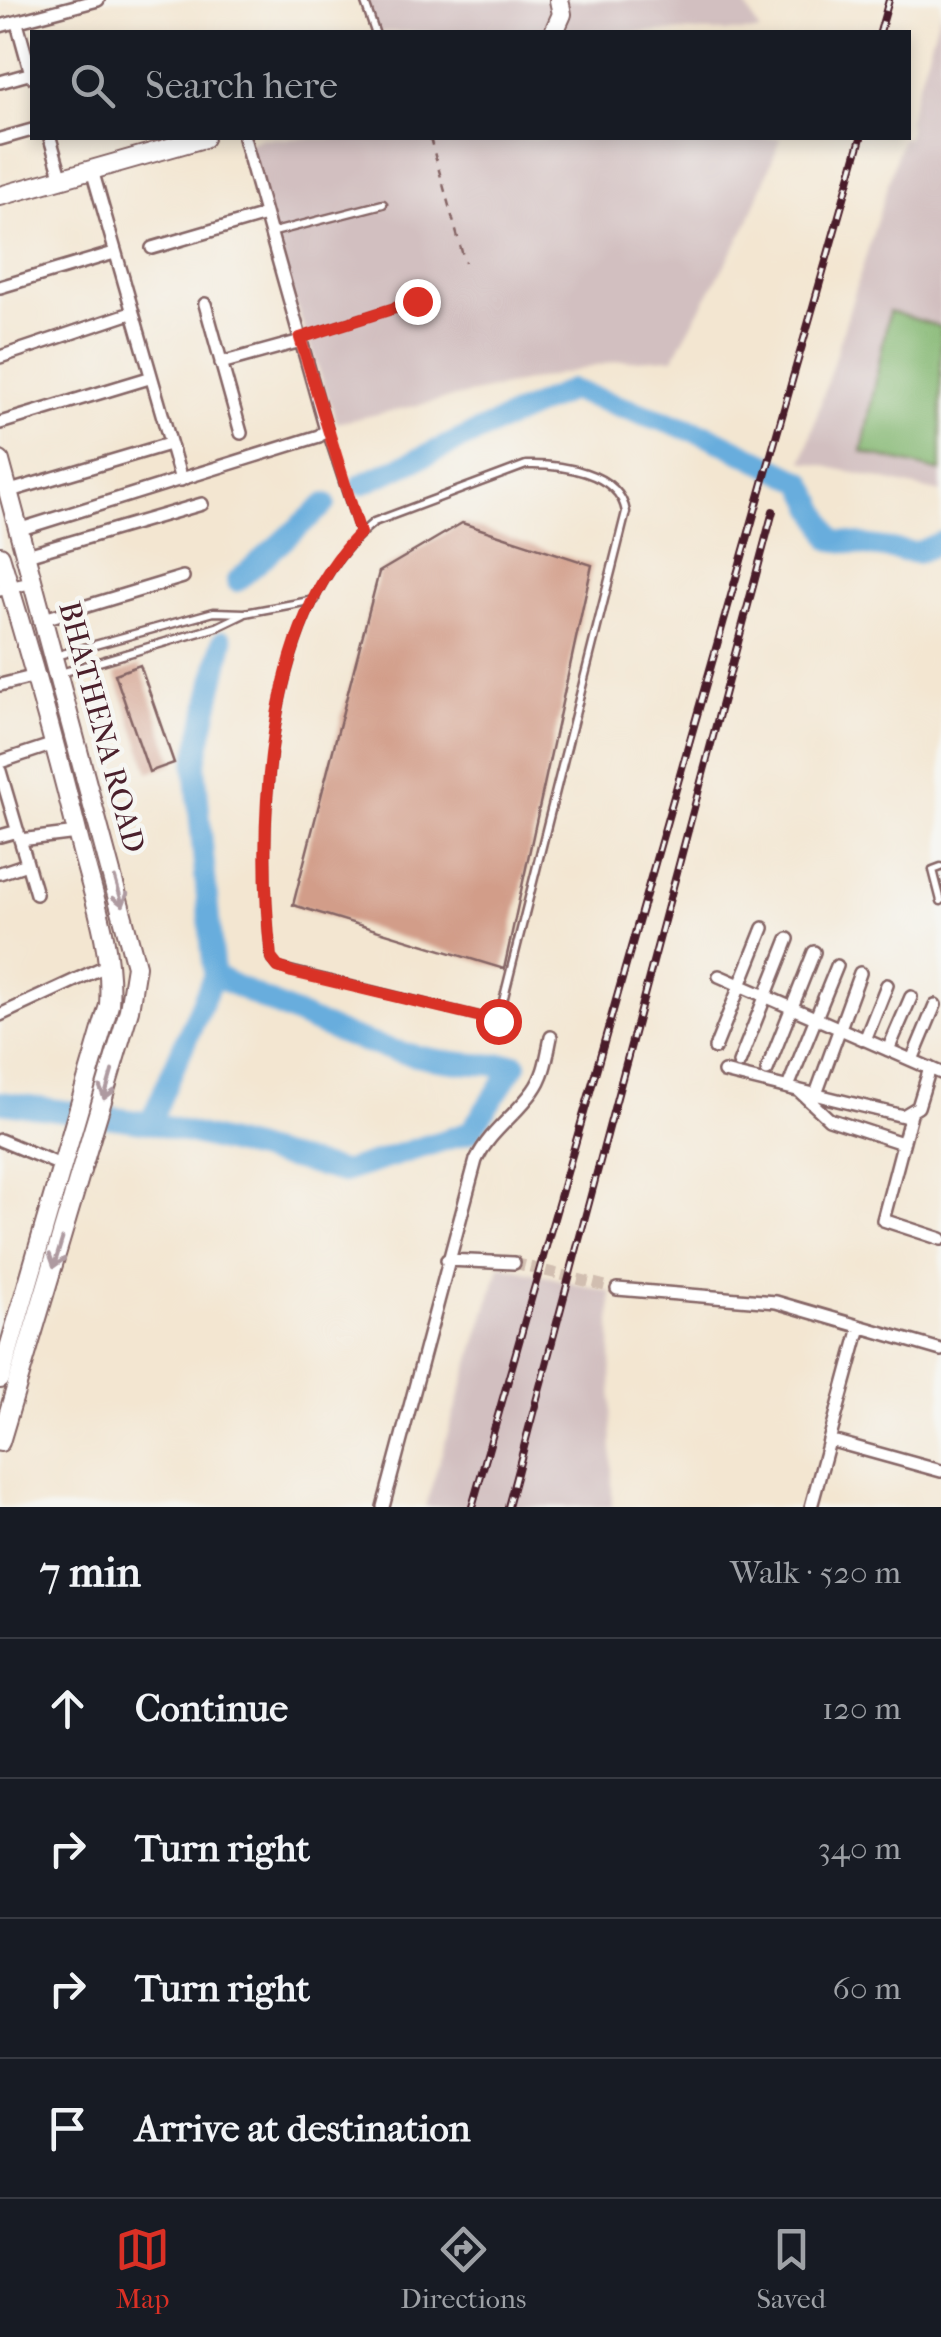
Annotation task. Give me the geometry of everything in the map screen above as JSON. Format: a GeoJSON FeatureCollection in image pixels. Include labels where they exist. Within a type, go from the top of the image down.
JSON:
{"type":"FeatureCollection","features":[{"type":"Feature","properties":{"kind":"street"},"geometry":{"type":"LineString","coordinates":[[0,26],[98,0]]}},
{"type":"Feature","properties":{"kind":"street"},"geometry":{"type":"LineString","coordinates":[[555,30],[562,14],[559,0]]}},
{"type":"Feature","properties":{"kind":"street"},"geometry":{"type":"LineString","coordinates":[[16,22],[30,68]]}},
{"type":"Feature","properties":{"kind":"street"},"geometry":{"type":"LineString","coordinates":[[0,82],[30,74]]}},
{"type":"Feature","properties":{"kind":"street"},"geometry":{"type":"LineString","coordinates":[[0,139],[30,131]]}},
{"type":"Feature","properties":{"kind":"street"},"geometry":{"type":"LineString","coordinates":[[51,140],[62,178]]}},
{"type":"Feature","properties":{"kind":"street"},"geometry":{"type":"LineString","coordinates":[[0,196],[197,140]]}},
{"type":"Feature","properties":{"kind":"street"},"geometry":{"type":"LineString","coordinates":[[21,529],[319,436],[326,430],[245,140]]}},
{"type":"Feature","properties":{"kind":"street"},"geometry":{"type":"LineString","coordinates":[[92,170],[181,480]]}},
{"type":"Feature","properties":{"kind":"street"},"geometry":{"type":"LineString","coordinates":[[152,248],[265,215]]}},
{"type":"Feature","properties":{"kind":"street"},"geometry":{"type":"LineString","coordinates":[[0,286],[114,252]]}},
{"type":"Feature","properties":{"kind":"street"},"geometry":{"type":"LineString","coordinates":[[205,304],[241,433]]}},
{"type":"Feature","properties":{"kind":"street"},"geometry":{"type":"LineString","coordinates":[[0,357],[131,313]]}},
{"type":"Feature","properties":{"kind":"street"},"geometry":{"type":"LineString","coordinates":[[221,363],[300,339]]}},
{"type":"Feature","properties":{"kind":"street"},"geometry":{"type":"LineString","coordinates":[[0,423],[150,378]]}},
{"type":"Feature","properties":{"kind":"street"},"geometry":{"type":"LineString","coordinates":[[10,491],[170,444]]}},
{"type":"Feature","properties":{"kind":"street","name":"BHATHENA ROAD"},"geometry":{"type":"LineString","coordinates":[[0,460],[134,949],[129,1010],[0,1442]]}},
{"type":"Feature","properties":{"kind":"street"},"geometry":{"type":"LineString","coordinates":[[27,555],[202,504]]}},
{"type":"Feature","properties":{"kind":"street","name":"BHATHENA ROAD"},"geometry":{"type":"LineString","coordinates":[[0,556],[5,589],[57,744],[110,964],[109,1005],[0,1379]]}},
{"type":"Feature","properties":{"kind":"street"},"geometry":{"type":"LineString","coordinates":[[44,619],[182,577]]}},
{"type":"Feature","properties":{"kind":"street"},"geometry":{"type":"LineString","coordinates":[[5,589],[34,582]]}},
{"type":"Feature","properties":{"kind":"street"},"geometry":{"type":"LineString","coordinates":[[0,685],[36,676]]}},
{"type":"Feature","properties":{"kind":"street"},"geometry":{"type":"LineString","coordinates":[[0,762],[57,744]]}},
{"type":"Feature","properties":{"kind":"street"},"geometry":{"type":"LineString","coordinates":[[0,770],[4,796],[36,894]]}},
{"type":"Feature","properties":{"kind":"street"},"geometry":{"type":"LineString","coordinates":[[0,836],[77,833]]}},
{"type":"Feature","properties":{"kind":"street"},"geometry":{"type":"LineString","coordinates":[[0,873],[27,864]]}},
{"type":"Feature","properties":{"kind":"street"},"geometry":{"type":"LineString","coordinates":[[715,1048],[763,928]]}},
{"type":"Feature","properties":{"kind":"street"},"geometry":{"type":"LineString","coordinates":[[739,1063],[788,940]]}},
{"type":"Feature","properties":{"kind":"street"},"geometry":{"type":"LineString","coordinates":[[767,1070],[814,952]]}},
{"type":"Feature","properties":{"kind":"street"},"geometry":{"type":"LineString","coordinates":[[0,1015],[110,964]]}},
{"type":"Feature","properties":{"kind":"street"},"geometry":{"type":"LineString","coordinates":[[793,1088],[837,966]]}},
{"type":"Feature","properties":{"kind":"street"},"geometry":{"type":"LineString","coordinates":[[816,1094],[860,973]]}},
{"type":"Feature","properties":{"kind":"street"},"geometry":{"type":"LineString","coordinates":[[719,976],[936,1071],[911,1114],[884,1220],[941,1240]]}},
{"type":"Feature","properties":{"kind":"street"},"geometry":{"type":"LineString","coordinates":[[865,1040],[887,984]]}},
{"type":"Feature","properties":{"kind":"street"},"geometry":{"type":"LineString","coordinates":[[888,1050],[911,997]]}},
{"type":"Feature","properties":{"kind":"street"},"geometry":{"type":"LineString","coordinates":[[912,1060],[935,1005]]}},
{"type":"Feature","properties":{"kind":"street"},"geometry":{"type":"LineString","coordinates":[[383,1507],[476,1160],[496,1129],[534,1090],[544,1072],[551,1037]]}},
{"type":"Feature","properties":{"kind":"street"},"geometry":{"type":"LineString","coordinates":[[724,1072],[911,1114]]}},
{"type":"Feature","properties":{"kind":"street"},"geometry":{"type":"LineString","coordinates":[[793,1088],[829,1120],[902,1143]]}},
{"type":"Feature","properties":{"kind":"street"},"geometry":{"type":"LineString","coordinates":[[0,1140],[64,1160]]}},
{"type":"Feature","properties":{"kind":"street"},"geometry":{"type":"LineString","coordinates":[[447,1260],[514,1262]]}},
{"type":"Feature","properties":{"kind":"street"},"geometry":{"type":"LineString","coordinates":[[617,1289],[768,1300],[941,1350]]}},
{"type":"Feature","properties":{"kind":"street"},"geometry":{"type":"LineString","coordinates":[[811,1507],[860,1327]]}},
{"type":"Feature","properties":{"kind":"street"},"geometry":{"type":"LineString","coordinates":[[829,1440],[941,1472]]}},
{"type":"Feature","properties":{"kind":"lane"},"geometry":{"type":"LineString","coordinates":[[364,0],[375,30]]}},
{"type":"Feature","properties":{"kind":"lane"},"geometry":{"type":"LineString","coordinates":[[270,234],[383,204]]}},
{"type":"Feature","properties":{"kind":"lane"},"geometry":{"type":"LineString","coordinates":[[300,339],[417,301]]}},
{"type":"Feature","properties":{"kind":"lane"},"geometry":{"type":"LineString","coordinates":[[326,430],[360,533]]}},
{"type":"Feature","properties":{"kind":"lane"},"geometry":{"type":"LineString","coordinates":[[526,465],[570,468],[588,475],[624,503],[624,524],[498,1021],[292,972],[278,967],[271,958],[262,877],[272,747],[280,702],[315,600],[360,533],[398,510],[526,465]]}},
{"type":"Feature","properties":{"kind":"lane"},"geometry":{"type":"LineString","coordinates":[[57,665],[214,612],[245,613],[315,600]]}},
{"type":"Feature","properties":{"kind":"lane"},"geometry":{"type":"LineString","coordinates":[[57,665],[217,627],[245,613]]}},
{"type":"Feature","properties":{"kind":"lane"},"geometry":{"type":"LineString","coordinates":[[941,868],[933,870],[941,901]]}},
{"type":"Feature","properties":{"kind":"path"},"geometry":{"type":"LineString","coordinates":[[431,140],[465,262]]}},
{"type":"Feature","properties":{"kind":"shaded area"},"geometry":{"type":"Polygon","coordinates":[[[364,0],[743,0],[759,30],[372,30],[364,0]]]}},
{"type":"Feature","properties":{"kind":"shaded area"},"geometry":{"type":"Polygon","coordinates":[[[941,9],[941,493],[803,461],[901,140],[911,140],[911,108],[941,9]]]}},
{"type":"Feature","properties":{"kind":"shaded area"},"geometry":{"type":"Polygon","coordinates":[[[255,140],[780,140],[747,225],[673,358],[619,361],[337,423],[240,146],[255,140]]]}},
{"type":"Feature","properties":{"kind":"shaded area"},"geometry":{"type":"Polygon","coordinates":[[[500,1265],[611,1292],[612,1507],[425,1507],[500,1265]]]}},
{"type":"Feature","properties":{"kind":"green space"},"geometry":{"type":"Polygon","coordinates":[[[889,311],[941,327],[941,472],[862,452],[889,311]]]}},
{"type":"Feature","properties":{"kind":"building"},"geometry":{"type":"Polygon","coordinates":[[[462,523],[592,565],[504,969],[293,905],[379,572],[462,523]]]}},
{"type":"Feature","properties":{"kind":"building"},"geometry":{"type":"Polygon","coordinates":[[[140,665],[174,763],[149,772],[115,674],[140,665]]]}},
{"type":"Feature","properties":{"kind":"waterway"},"geometry":{"type":"LineString","coordinates":[[362,484],[571,390],[711,437],[803,482],[832,540],[916,553],[941,542]]}},
{"type":"Feature","properties":{"kind":"waterway"},"geometry":{"type":"LineString","coordinates":[[237,581],[325,504]]}},
{"type":"Feature","properties":{"kind":"waterway"},"geometry":{"type":"LineString","coordinates":[[0,1102],[150,1123],[343,1172],[470,1132],[516,1064],[475,1064],[397,1052],[323,1026],[214,975],[195,765],[223,641]]}},
{"type":"Feature","properties":{"kind":"waterway"},"geometry":{"type":"LineString","coordinates":[[150,1123],[214,975]]}},
{"type":"Feature","properties":{"kind":"tunnel"},"geometry":{"type":"LineString","coordinates":[[514,1263],[617,1289]]}},
{"type":"Feature","properties":{"kind":"railway"},"geometry":{"type":"LineString","coordinates":[[881,30],[889,0]]}},
{"type":"Feature","properties":{"kind":"railway"},"geometry":{"type":"LineString","coordinates":[[472,1507],[860,140]]}},
{"type":"Feature","properties":{"kind":"railway"},"geometry":{"type":"LineString","coordinates":[[508,1507],[773,511]]}},
{"type":"Feature","properties":{"kind":"route"},"geometry":{"type":"LineString","coordinates":[[417,301],[300,338],[360,533],[315,600],[280,702],[265,811],[262,877],[271,958],[278,967],[292,972],[498,1021]]}}]}
